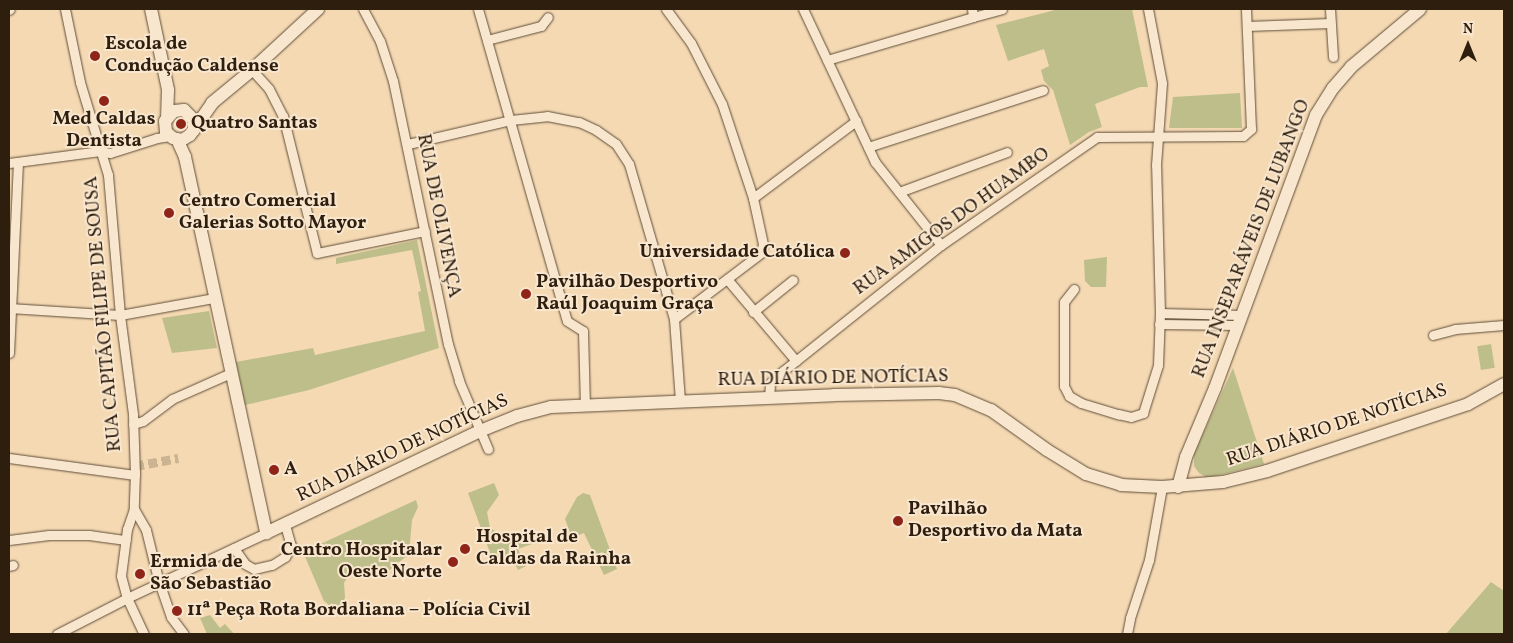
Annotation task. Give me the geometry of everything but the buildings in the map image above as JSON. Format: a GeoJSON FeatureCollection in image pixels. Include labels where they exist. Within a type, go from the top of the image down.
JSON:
{"type":"FeatureCollection","features":[{"type":"Feature","properties":{"kind":"main road"},"geometry":{"type":"LineString","coordinates":[[151,9],[168,90],[167,132],[185,157],[266,533]]}},
{"type":"Feature","properties":{"kind":"main road"},"geometry":{"type":"LineString","coordinates":[[192,133],[212,103],[252,70],[318,9]]}},
{"type":"Feature","properties":{"kind":"main road","name":"RUA INSEPARÁVEIS DE LUBANGO"},"geometry":{"type":"LineString","coordinates":[[1178,486],[1186,457],[1306,141],[1324,101],[1350,67],[1420,9]]}},
{"type":"Feature","properties":{"kind":"main road"},"geometry":{"type":"LineString","coordinates":[[168,90],[194,120],[185,157]]}},
{"type":"Feature","properties":{"kind":"main road"},"geometry":{"type":"LineString","coordinates":[[167,132],[174,111],[186,111],[212,103]]}},
{"type":"Feature","properties":{"kind":"main road"},"geometry":{"type":"LineString","coordinates":[[167,132],[192,133]]}},
{"type":"Feature","properties":{"kind":"main road","name":"RUA DIÁRIO DE NOTÍCIAS"},"geometry":{"type":"LineString","coordinates":[[266,533],[480,431],[535,411],[585,405],[680,401],[916,393],[956,395],[991,410],[1047,450],[1086,474],[1121,485],[1162,487],[1223,482],[1267,471],[1468,404],[1504,384]]}},
{"type":"Feature","properties":{"kind":"street","name":"RUA CAPITÃO FILIPE DE SOUSA"},"geometry":{"type":"LineString","coordinates":[[65,9],[80,82],[108,175],[120,315],[133,424],[135,474],[134,509],[126,540],[121,576],[140,633]]}},
{"type":"Feature","properties":{"kind":"street","name":"RUA DE OLIVENÇA"},"geometry":{"type":"LineString","coordinates":[[363,9],[375,29],[387,60],[408,144],[448,344],[459,381],[488,449]]}},
{"type":"Feature","properties":{"kind":"street"},"geometry":{"type":"LineString","coordinates":[[478,9],[568,321],[583,331],[585,405]]}},
{"type":"Feature","properties":{"kind":"street"},"geometry":{"type":"LineString","coordinates":[[666,9],[691,43],[722,104],[753,198],[763,244],[761,253],[674,319]]}},
{"type":"Feature","properties":{"kind":"street"},"geometry":{"type":"LineString","coordinates":[[803,9],[875,162],[941,245]]}},
{"type":"Feature","properties":{"kind":"street"},"geometry":{"type":"LineString","coordinates":[[827,60],[972,13],[1002,9]]}},
{"type":"Feature","properties":{"kind":"street"},"geometry":{"type":"LineString","coordinates":[[1074,289],[1064,302],[1064,386],[1069,396],[1081,403],[1131,417],[1143,412],[1158,365],[1160,314],[1156,165],[1162,83],[1148,9]]}},
{"type":"Feature","properties":{"kind":"street"},"geometry":{"type":"LineString","coordinates":[[1246,9],[1247,26],[1330,23]]}},
{"type":"Feature","properties":{"kind":"street"},"geometry":{"type":"LineString","coordinates":[[1330,9],[1333,58]]}},
{"type":"Feature","properties":{"kind":"street"},"geometry":{"type":"LineString","coordinates":[[487,40],[541,26],[548,17]]}},
{"type":"Feature","properties":{"kind":"street","name":"RUA AMIGOS DO HUAMBO"},"geometry":{"type":"LineString","coordinates":[[769,398],[770,384],[941,245],[1097,137],[1242,136],[1251,129],[1247,26]]}},
{"type":"Feature","properties":{"kind":"street"},"geometry":{"type":"LineString","coordinates":[[252,70],[269,89],[282,116],[317,253],[425,230]]}},
{"type":"Feature","properties":{"kind":"street"},"geometry":{"type":"LineString","coordinates":[[868,147],[1043,90]]}},
{"type":"Feature","properties":{"kind":"street"},"geometry":{"type":"LineString","coordinates":[[408,144],[511,120],[548,116],[564,118],[596,130],[616,144],[629,164],[674,319],[680,401]]}},
{"type":"Feature","properties":{"kind":"street"},"geometry":{"type":"LineString","coordinates":[[753,198],[856,122]]}},
{"type":"Feature","properties":{"kind":"street"},"geometry":{"type":"LineString","coordinates":[[9,353],[13,162],[100,151],[108,153],[121,151],[167,132]]}},
{"type":"Feature","properties":{"kind":"street"},"geometry":{"type":"LineString","coordinates":[[899,192],[1007,152]]}},
{"type":"Feature","properties":{"kind":"street"},"geometry":{"type":"LineString","coordinates":[[727,279],[752,312],[796,361]]}},
{"type":"Feature","properties":{"kind":"street"},"geometry":{"type":"LineString","coordinates":[[752,312],[793,280]]}},
{"type":"Feature","properties":{"kind":"street"},"geometry":{"type":"LineString","coordinates":[[10,308],[120,315],[214,298]]}},
{"type":"Feature","properties":{"kind":"street"},"geometry":{"type":"LineString","coordinates":[[1160,314],[1239,320]]}},
{"type":"Feature","properties":{"kind":"street"},"geometry":{"type":"LineString","coordinates":[[1159,324],[1239,320]]}},
{"type":"Feature","properties":{"kind":"street"},"geometry":{"type":"LineString","coordinates":[[1432,335],[1455,329],[1504,324]]}},
{"type":"Feature","properties":{"kind":"street"},"geometry":{"type":"LineString","coordinates":[[133,424],[142,421],[172,400],[231,373]]}},
{"type":"Feature","properties":{"kind":"street"},"geometry":{"type":"LineString","coordinates":[[9,458],[135,474]]}},
{"type":"Feature","properties":{"kind":"street"},"geometry":{"type":"LineString","coordinates":[[1127,634],[1130,618],[1149,560],[1162,487]]}},
{"type":"Feature","properties":{"kind":"street"},"geometry":{"type":"LineString","coordinates":[[134,509],[146,530],[171,617],[184,634]]}},
{"type":"Feature","properties":{"kind":"street"},"geometry":{"type":"LineString","coordinates":[[234,548],[245,564],[254,568],[272,565],[285,557],[291,546],[285,525]]}},
{"type":"Feature","properties":{"kind":"street","name":"RUA DIÁRIO DE NOTÍCIAS"},"geometry":{"type":"LineString","coordinates":[[57,634],[127,598],[266,533]]}},
{"type":"Feature","properties":{"kind":"street"},"geometry":{"type":"LineString","coordinates":[[9,540],[49,535],[89,535],[126,540]]}},
{"type":"Feature","properties":{"kind":"green space"},"geometry":{"type":"Polygon","coordinates":[[[1059,9],[1132,9],[1148,87],[1140,87],[1095,104],[1102,127],[1089,132],[1070,145],[1053,90],[1044,81],[1041,70],[1049,66],[1044,49],[1008,61],[996,25],[1059,9]]]}},
{"type":"Feature","properties":{"kind":"green space"},"geometry":{"type":"Polygon","coordinates":[[[1240,93],[1242,128],[1169,128],[1173,97],[1240,93]]]}},
{"type":"Feature","properties":{"kind":"green space"},"geometry":{"type":"Polygon","coordinates":[[[417,240],[439,348],[309,390],[245,405],[236,362],[313,348],[315,355],[425,331],[418,292],[421,291],[412,250],[336,264],[336,258],[417,240]]]}},
{"type":"Feature","properties":{"kind":"green space"},"geometry":{"type":"Polygon","coordinates":[[[1107,257],[1106,287],[1091,287],[1085,281],[1084,260],[1107,257]]]}},
{"type":"Feature","properties":{"kind":"green space"},"geometry":{"type":"Polygon","coordinates":[[[209,311],[217,348],[172,353],[162,318],[209,311]]]}},
{"type":"Feature","properties":{"kind":"green space"},"geometry":{"type":"Polygon","coordinates":[[[1491,344],[1495,368],[1481,370],[1477,346],[1491,344]]]}},
{"type":"Feature","properties":{"kind":"green space"},"geometry":{"type":"Polygon","coordinates":[[[1233,368],[1264,464],[1208,478],[1199,473],[1194,466],[1194,454],[1233,368]]]}},
{"type":"Feature","properties":{"kind":"green space"},"geometry":{"type":"Polygon","coordinates":[[[494,483],[499,495],[487,512],[490,528],[511,540],[528,535],[532,544],[518,549],[526,566],[518,570],[514,562],[505,558],[492,558],[468,493],[494,483]]]}},
{"type":"Feature","properties":{"kind":"green space"},"geometry":{"type":"Polygon","coordinates":[[[583,493],[590,495],[617,569],[604,575],[584,533],[572,538],[565,519],[577,497],[583,493]]]}},
{"type":"Feature","properties":{"kind":"green space"},"geometry":{"type":"Polygon","coordinates":[[[416,500],[418,507],[412,520],[409,554],[387,572],[363,568],[349,575],[344,583],[345,597],[342,610],[334,609],[324,601],[303,552],[416,500]]]}},
{"type":"Feature","properties":{"kind":"green space"},"geometry":{"type":"Polygon","coordinates":[[[1491,582],[1504,591],[1504,634],[1446,634],[1491,582]]]}},
{"type":"Feature","properties":{"kind":"green space"},"geometry":{"type":"Polygon","coordinates":[[[210,615],[220,628],[225,624],[234,634],[207,634],[200,618],[210,615]]]}},
{"type":"Feature","properties":{"kind":"tunnel"},"geometry":{"type":"LineString","coordinates":[[135,466],[178,458]]}},
{"type":"Feature","properties":{"kind":"place","name":"Escola de Condução Caldense"},"geometry":{"type":"Point","coordinates":[95,56]}},
{"type":"Feature","properties":{"kind":"place","name":"Med Caldas Dentista"},"geometry":{"type":"Point","coordinates":[104,101]}},
{"type":"Feature","properties":{"kind":"place","name":"Quatro Santas"},"geometry":{"type":"Point","coordinates":[181,124]}},
{"type":"Feature","properties":{"kind":"place","name":"Centro Comercial Galerias Sotto Mayor"},"geometry":{"type":"Point","coordinates":[169,213]}},
{"type":"Feature","properties":{"kind":"place","name":"Universidade Católica"},"geometry":{"type":"Point","coordinates":[845,253]}},
{"type":"Feature","properties":{"kind":"place","name":"Pavilhão Desportivo Raúl Joaquim Graça"},"geometry":{"type":"Point","coordinates":[526,294]}},
{"type":"Feature","properties":{"kind":"place","name":"A"},"geometry":{"type":"Point","coordinates":[274,470]}},
{"type":"Feature","properties":{"kind":"place","name":"Pavilhão Desportivo da Mata"},"geometry":{"type":"Point","coordinates":[898,521]}},
{"type":"Feature","properties":{"kind":"place","name":"Hospital de Caldas da Rainha"},"geometry":{"type":"Point","coordinates":[465,549]}},
{"type":"Feature","properties":{"kind":"place","name":"Centro Hospitalar Oeste Norte"},"geometry":{"type":"Point","coordinates":[453,562]}},
{"type":"Feature","properties":{"kind":"place","name":"Ermida de São Sebastião"},"geometry":{"type":"Point","coordinates":[140,574]}},
{"type":"Feature","properties":{"kind":"place","name":"11ª Peça Rota Bordaliana – Polícia Civil"},"geometry":{"type":"Point","coordinates":[177,611]}}]}
